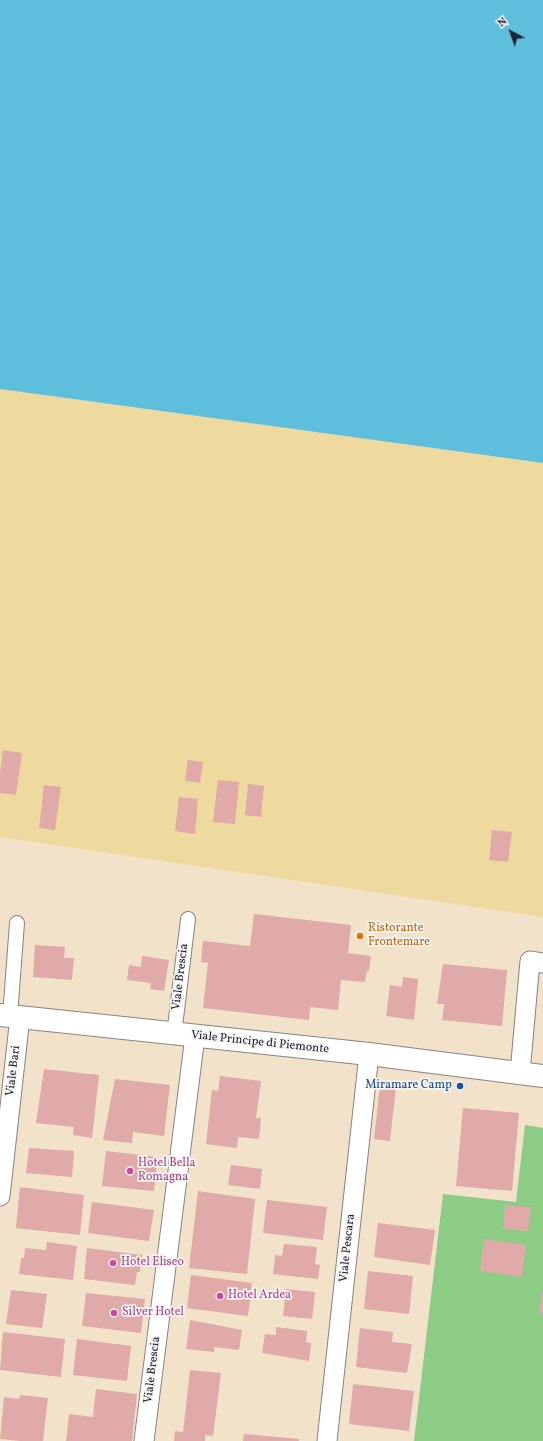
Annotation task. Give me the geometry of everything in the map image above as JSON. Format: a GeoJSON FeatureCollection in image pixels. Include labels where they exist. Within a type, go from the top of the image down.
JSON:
{"type":"FeatureCollection","features":[{"type":"Feature","properties":{"kind":"street","name":"Viale Brescia"},"geometry":{"type":"LineString","coordinates":[[174,1034],[188,919]]}},
{"type":"Feature","properties":{"kind":"street","name":"Viale Bari"},"geometry":{"type":"LineString","coordinates":[[0,1196],[10,1016],[17,923]]}},
{"type":"Feature","properties":{"kind":"street"},"geometry":{"type":"LineString","coordinates":[[520,1073],[530,961],[543,963]]}},
{"type":"Feature","properties":{"kind":"street","name":"Viale Principe di Piemonte"},"geometry":{"type":"LineString","coordinates":[[10,1016],[369,1054],[543,1076]]}},
{"type":"Feature","properties":{"kind":"street","name":"Viale Brescia"},"geometry":{"type":"LineString","coordinates":[[144,1441],[195,1036]]}},
{"type":"Feature","properties":{"kind":"street","name":"Viale Pescara"},"geometry":{"type":"LineString","coordinates":[[327,1441],[369,1054]]}},
{"type":"Feature","properties":{"kind":"green space"},"geometry":{"type":"Polygon","coordinates":[[[525,1125],[543,1128],[543,1441],[414,1441],[443,1194],[516,1202],[525,1125]]]}},
{"type":"Feature","properties":{"kind":"sand"},"geometry":{"type":"Polygon","coordinates":[[[0,389],[543,463],[543,917],[0,837],[0,389]]]}},
{"type":"Feature","properties":{"kind":"water"},"geometry":{"type":"Polygon","coordinates":[[[0,0],[543,0],[543,463],[0,389],[0,0]]]}},
{"type":"Feature","properties":{"kind":"building"},"geometry":{"type":"Polygon","coordinates":[[[3,750],[22,753],[16,795],[0,793],[0,773],[3,750]]]}},
{"type":"Feature","properties":{"kind":"building"},"geometry":{"type":"Polygon","coordinates":[[[188,760],[203,762],[200,783],[185,781],[188,760]]]}},
{"type":"Feature","properties":{"kind":"building"},"geometry":{"type":"Polygon","coordinates":[[[218,780],[239,782],[235,824],[213,822],[218,780]]]}},
{"type":"Feature","properties":{"kind":"building"},"geometry":{"type":"Polygon","coordinates":[[[248,784],[264,786],[261,817],[245,815],[248,784]]]}},
{"type":"Feature","properties":{"kind":"building"},"geometry":{"type":"Polygon","coordinates":[[[44,785],[61,787],[55,830],[39,828],[44,785]]]}},
{"type":"Feature","properties":{"kind":"building"},"geometry":{"type":"Polygon","coordinates":[[[179,797],[198,799],[195,834],[175,831],[179,797]]]}},
{"type":"Feature","properties":{"kind":"building"},"geometry":{"type":"Polygon","coordinates":[[[492,830],[512,832],[508,862],[489,860],[492,830]]]}},
{"type":"Feature","properties":{"kind":"building"},"geometry":{"type":"Polygon","coordinates":[[[254,914],[351,925],[348,953],[371,956],[369,971],[367,971],[365,982],[341,980],[338,1010],[310,1007],[309,1020],[203,1008],[208,963],[201,962],[203,941],[250,946],[254,914]]]}},
{"type":"Feature","properties":{"kind":"building"},"geometry":{"type":"Polygon","coordinates":[[[35,945],[65,947],[64,958],[74,958],[72,980],[33,977],[35,945]]]}},
{"type":"Feature","properties":{"kind":"building"},"geometry":{"type":"Polygon","coordinates":[[[142,956],[169,960],[164,991],[150,989],[151,983],[127,980],[129,965],[141,967],[142,956]]]}},
{"type":"Feature","properties":{"kind":"building"},"geometry":{"type":"Polygon","coordinates":[[[443,964],[507,970],[502,1026],[442,1020],[444,1004],[437,1004],[443,964]]]}},
{"type":"Feature","properties":{"kind":"building"},"geometry":{"type":"Polygon","coordinates":[[[403,977],[418,979],[414,1020],[386,1016],[390,985],[402,987],[403,977]]]}},
{"type":"Feature","properties":{"kind":"building"},"geometry":{"type":"Polygon","coordinates":[[[44,1069],[99,1075],[92,1138],[73,1135],[74,1127],[36,1123],[44,1069]]]}},
{"type":"Feature","properties":{"kind":"building"},"geometry":{"type":"Polygon","coordinates":[[[220,1076],[261,1081],[256,1118],[261,1118],[259,1139],[238,1137],[237,1148],[206,1144],[212,1090],[218,1091],[220,1076]]]}},
{"type":"Feature","properties":{"kind":"building"},"geometry":{"type":"Polygon","coordinates":[[[115,1079],[170,1085],[164,1136],[133,1132],[132,1143],[103,1140],[115,1079]]]}},
{"type":"Feature","properties":{"kind":"building"},"geometry":{"type":"Polygon","coordinates":[[[380,1085],[396,1086],[390,1141],[374,1139],[380,1085]]]}},
{"type":"Feature","properties":{"kind":"building"},"geometry":{"type":"Polygon","coordinates":[[[463,1108],[519,1113],[512,1191],[456,1186],[463,1108]]]}},
{"type":"Feature","properties":{"kind":"building"},"geometry":{"type":"Polygon","coordinates":[[[29,1148],[74,1151],[72,1177],[26,1173],[29,1148]]]}},
{"type":"Feature","properties":{"kind":"building","name":"Hotel Bella Romagna"},"geometry":{"type":"Polygon","coordinates":[[[106,1151],[158,1157],[154,1191],[102,1186],[106,1151]]]}},
{"type":"Feature","properties":{"kind":"building"},"geometry":{"type":"Polygon","coordinates":[[[231,1165],[262,1169],[260,1189],[228,1185],[231,1165]]]}},
{"type":"Feature","properties":{"kind":"building"},"geometry":{"type":"Polygon","coordinates":[[[20,1187],[84,1195],[80,1235],[16,1228],[20,1187]]]}},
{"type":"Feature","properties":{"kind":"building"},"geometry":{"type":"Polygon","coordinates":[[[198,1191],[255,1199],[247,1274],[189,1268],[198,1191]]]}},
{"type":"Feature","properties":{"kind":"building"},"geometry":{"type":"Polygon","coordinates":[[[267,1200],[327,1207],[323,1240],[263,1233],[267,1200]]]}},
{"type":"Feature","properties":{"kind":"building"},"geometry":{"type":"Polygon","coordinates":[[[92,1202],[154,1210],[149,1241],[88,1233],[92,1202]]]}},
{"type":"Feature","properties":{"kind":"building"},"geometry":{"type":"Polygon","coordinates":[[[505,1205],[531,1207],[528,1231],[503,1229],[505,1205]]]}},
{"type":"Feature","properties":{"kind":"building"},"geometry":{"type":"Polygon","coordinates":[[[378,1223],[435,1230],[430,1265],[374,1257],[378,1223]]]}},
{"type":"Feature","properties":{"kind":"building"},"geometry":{"type":"Polygon","coordinates":[[[484,1239],[526,1245],[522,1277],[480,1271],[484,1239]]]}},
{"type":"Feature","properties":{"kind":"building"},"geometry":{"type":"Polygon","coordinates":[[[47,1242],[77,1246],[73,1280],[19,1274],[21,1258],[24,1258],[25,1248],[46,1250],[47,1242]]]}},
{"type":"Feature","properties":{"kind":"building"},"geometry":{"type":"Polygon","coordinates":[[[284,1244],[317,1247],[315,1264],[320,1265],[318,1279],[273,1274],[275,1255],[282,1256],[284,1244]]]}},
{"type":"Feature","properties":{"kind":"building","name":"Hotel Eliseo"},"geometry":{"type":"Polygon","coordinates":[[[87,1248],[142,1255],[140,1272],[137,1272],[135,1285],[84,1279],[87,1248]]]}},
{"type":"Feature","properties":{"kind":"building"},"geometry":{"type":"Polygon","coordinates":[[[368,1271],[413,1276],[409,1314],[364,1309],[368,1271]]]}},
{"type":"Feature","properties":{"kind":"building","name":"Hotel Ardea"},"geometry":{"type":"Polygon","coordinates":[[[191,1275],[252,1283],[248,1316],[187,1308],[191,1275]]]}},
{"type":"Feature","properties":{"kind":"building"},"geometry":{"type":"Polygon","coordinates":[[[286,1289],[315,1292],[312,1319],[283,1316],[286,1289]]]}},
{"type":"Feature","properties":{"kind":"building"},"geometry":{"type":"Polygon","coordinates":[[[11,1290],[47,1294],[42,1328],[6,1324],[11,1290]]]}},
{"type":"Feature","properties":{"kind":"building"},"geometry":{"type":"Polygon","coordinates":[[[543,1292],[543,1314],[539,1313],[543,1292]]]}},
{"type":"Feature","properties":{"kind":"building","name":"Silver Hotel"},"geometry":{"type":"Polygon","coordinates":[[[86,1293],[145,1299],[141,1333],[82,1326],[86,1293]]]}},
{"type":"Feature","properties":{"kind":"building"},"geometry":{"type":"Polygon","coordinates":[[[190,1320],[242,1330],[239,1350],[214,1347],[214,1352],[186,1349],[190,1320]]]}},
{"type":"Feature","properties":{"kind":"building"},"geometry":{"type":"Polygon","coordinates":[[[276,1327],[307,1331],[306,1342],[311,1343],[309,1361],[262,1353],[265,1334],[276,1335],[276,1327]]]}},
{"type":"Feature","properties":{"kind":"building"},"geometry":{"type":"Polygon","coordinates":[[[360,1328],[393,1332],[392,1342],[412,1344],[407,1373],[356,1367],[360,1328]]]}},
{"type":"Feature","properties":{"kind":"building"},"geometry":{"type":"Polygon","coordinates":[[[3,1332],[65,1339],[61,1377],[0,1370],[3,1332]]]}},
{"type":"Feature","properties":{"kind":"building"},"geometry":{"type":"Polygon","coordinates":[[[77,1339],[131,1346],[127,1381],[73,1375],[77,1339]]]}},
{"type":"Feature","properties":{"kind":"building"},"geometry":{"type":"Polygon","coordinates":[[[190,1370],[221,1373],[213,1436],[205,1435],[205,1441],[174,1441],[175,1431],[183,1432],[190,1370]]]}},
{"type":"Feature","properties":{"kind":"building"},"geometry":{"type":"Polygon","coordinates":[[[353,1384],[414,1391],[409,1431],[349,1424],[353,1384]]]}},
{"type":"Feature","properties":{"kind":"building"},"geometry":{"type":"Polygon","coordinates":[[[96,1389],[137,1394],[132,1441],[66,1441],[69,1414],[93,1417],[96,1389]]]}},
{"type":"Feature","properties":{"kind":"building"},"geometry":{"type":"Polygon","coordinates":[[[20,1395],[48,1398],[43,1441],[0,1439],[4,1397],[19,1399],[20,1395]]]}},
{"type":"Feature","properties":{"kind":"building"},"geometry":{"type":"Polygon","coordinates":[[[244,1434],[299,1439],[299,1441],[243,1441],[244,1434]]]}},
{"type":"Feature","properties":{"kind":"place","name":"Ristorante Frontemare"},"geometry":{"type":"Point","coordinates":[360,936]}},
{"type":"Feature","properties":{"kind":"place","name":"Miramare Camp"},"geometry":{"type":"Point","coordinates":[460,1086]}},
{"type":"Feature","properties":{"kind":"place","name":"Hotel Bella Romagna"},"geometry":{"type":"Point","coordinates":[130,1171]}},
{"type":"Feature","properties":{"kind":"place","name":"Hotel Eliseo"},"geometry":{"type":"Point","coordinates":[113,1263]}},
{"type":"Feature","properties":{"kind":"place","name":"Hotel Ardea"},"geometry":{"type":"Point","coordinates":[220,1296]}},
{"type":"Feature","properties":{"kind":"place","name":"Silver Hotel"},"geometry":{"type":"Point","coordinates":[114,1313]}}]}
